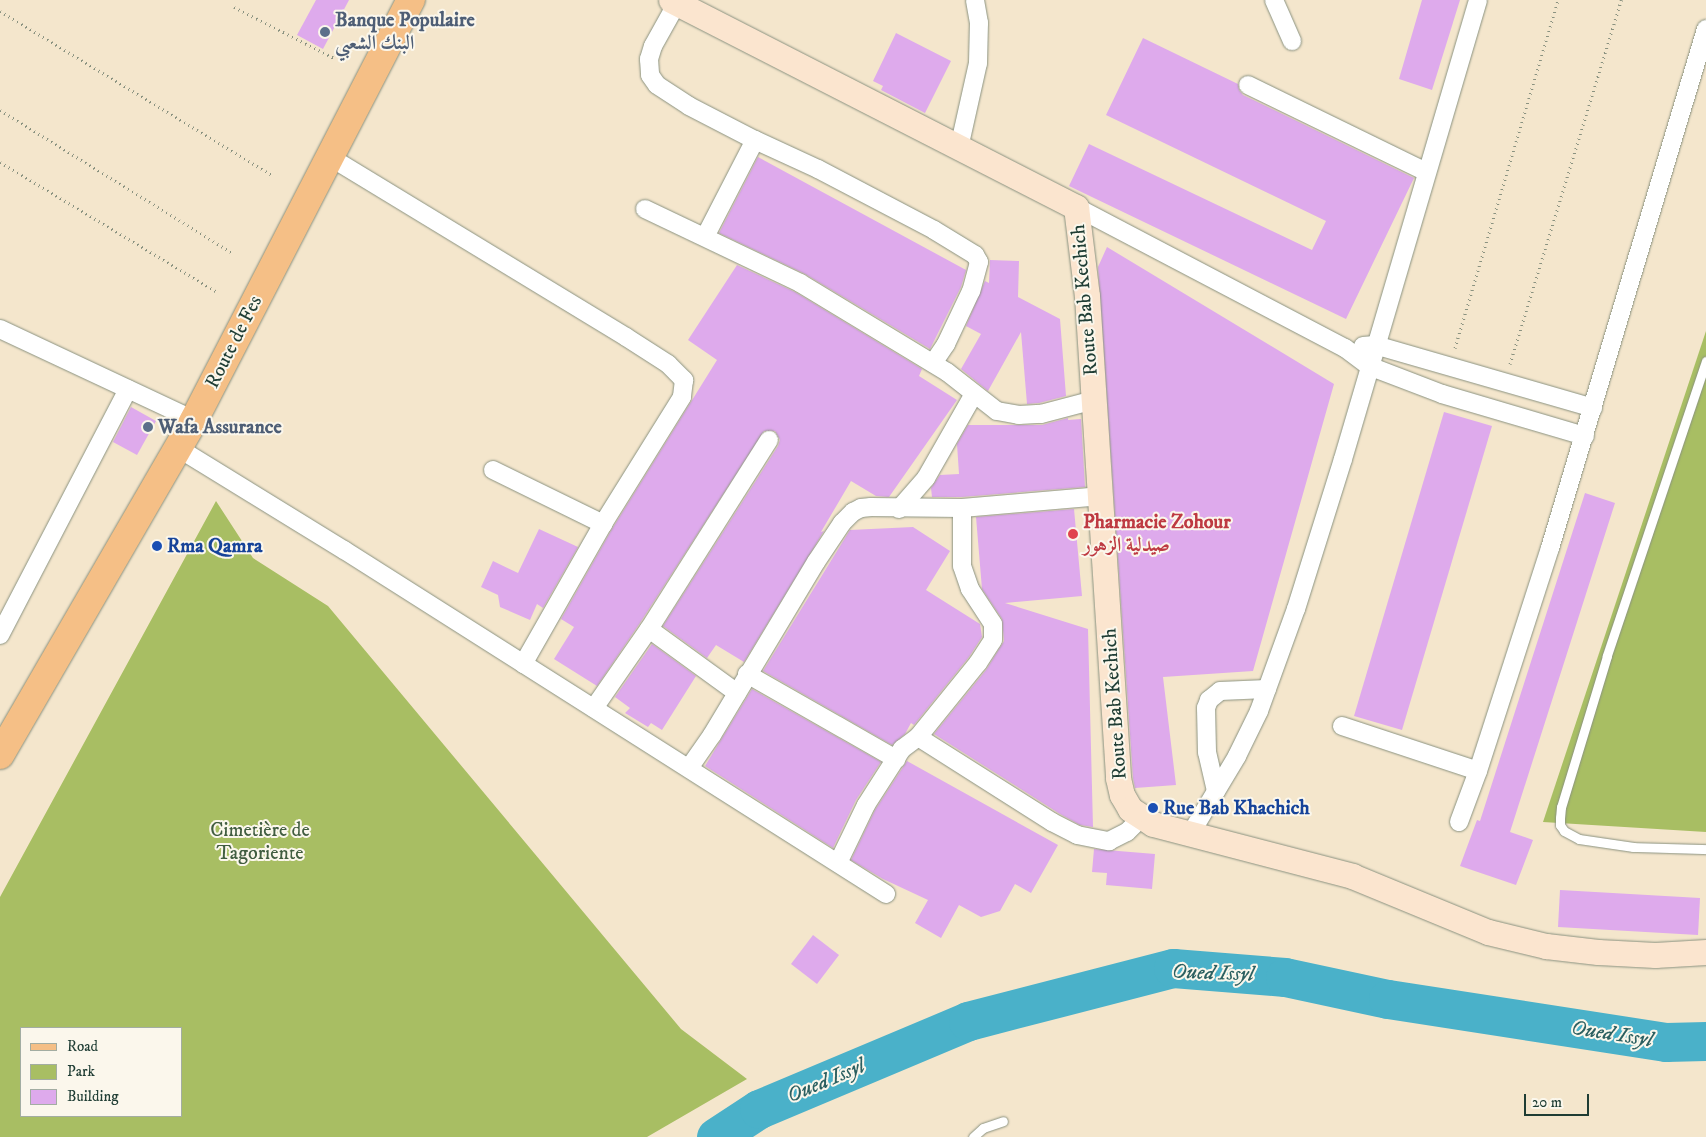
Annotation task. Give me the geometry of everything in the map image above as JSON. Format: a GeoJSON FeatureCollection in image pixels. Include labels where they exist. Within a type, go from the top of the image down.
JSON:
{"type":"FeatureCollection","features":[{"type":"Feature","properties":{"kind":"main road","name":"Route de Fes"},"geometry":{"type":"LineString","coordinates":[[4,740],[194,420],[411,0]]}},
{"type":"Feature","properties":{"kind":"street"},"geometry":{"type":"LineString","coordinates":[[959,148],[978,63],[979,23],[975,0]]}},
{"type":"Feature","properties":{"kind":"street"},"geometry":{"type":"LineString","coordinates":[[1274,0],[1292,41]]}},
{"type":"Feature","properties":{"kind":"street"},"geometry":{"type":"LineString","coordinates":[[1191,832],[1237,756],[1267,689],[1296,609],[1478,0]]}},
{"type":"Feature","properties":{"kind":"street"},"geometry":{"type":"LineString","coordinates":[[933,363],[946,344],[971,291],[979,262],[975,255],[934,230],[818,168],[754,140],[689,106],[657,85],[650,75],[648,59],[674,2],[1076,207],[1345,348],[1369,366],[1442,394],[1584,436]]}},
{"type":"Feature","properties":{"kind":"street"},"geometry":{"type":"LineString","coordinates":[[1459,822],[1478,771],[1593,408],[1706,29]]}},
{"type":"Feature","properties":{"kind":"street"},"geometry":{"type":"LineString","coordinates":[[1248,85],[1426,172]]}},
{"type":"Feature","properties":{"kind":"street"},"geometry":{"type":"LineString","coordinates":[[705,237],[754,140]]}},
{"type":"Feature","properties":{"kind":"street"},"geometry":{"type":"LineString","coordinates":[[330,157],[576,306],[679,373],[685,385],[682,397],[603,524],[523,664]]}},
{"type":"Feature","properties":{"kind":"street","name":"Route Bab Kechich"},"geometry":{"type":"LineString","coordinates":[[1076,207],[1087,296],[1118,778],[1122,795],[1130,809],[1141,818],[1153,824],[1191,832],[1352,876],[1488,932],[1546,946],[1598,952],[1655,955],[1706,952]]}},
{"type":"Feature","properties":{"kind":"street"},"geometry":{"type":"LineString","coordinates":[[645,209],[800,283],[933,363],[997,411],[1019,415],[1041,414],[1094,400]]}},
{"type":"Feature","properties":{"kind":"street"},"geometry":{"type":"LineString","coordinates":[[0,329],[194,420]]}},
{"type":"Feature","properties":{"kind":"street"},"geometry":{"type":"LineString","coordinates":[[1345,348],[1375,345],[1504,384],[1593,408]]}},
{"type":"Feature","properties":{"kind":"street"},"geometry":{"type":"LineString","coordinates":[[0,635],[128,389]]}},
{"type":"Feature","properties":{"kind":"street"},"geometry":{"type":"LineString","coordinates":[[899,509],[926,478],[974,394]]}},
{"type":"Feature","properties":{"kind":"street"},"geometry":{"type":"LineString","coordinates":[[594,708],[649,629],[769,440]]}},
{"type":"Feature","properties":{"kind":"street"},"geometry":{"type":"LineString","coordinates":[[178,448],[594,708],[886,894]]}},
{"type":"Feature","properties":{"kind":"street"},"geometry":{"type":"LineString","coordinates":[[492,470],[603,524]]}},
{"type":"Feature","properties":{"kind":"street"},"geometry":{"type":"LineString","coordinates":[[689,768],[842,523],[861,508],[962,508],[1101,496]]}},
{"type":"Feature","properties":{"kind":"street"},"geometry":{"type":"LineString","coordinates":[[838,863],[866,805],[902,749],[918,737],[978,663],[988,648],[994,633],[993,624],[970,590],[964,572],[961,541],[962,508]]}},
{"type":"Feature","properties":{"kind":"street"},"geometry":{"type":"LineString","coordinates":[[649,629],[737,693]]}},
{"type":"Feature","properties":{"kind":"street"},"geometry":{"type":"LineString","coordinates":[[747,674],[896,759]]}},
{"type":"Feature","properties":{"kind":"street"},"geometry":{"type":"LineString","coordinates":[[1216,790],[1207,752],[1206,708],[1209,700],[1220,691],[1267,689]]}},
{"type":"Feature","properties":{"kind":"street"},"geometry":{"type":"LineString","coordinates":[[1342,726],[1478,771]]}},
{"type":"Feature","properties":{"kind":"street"},"geometry":{"type":"LineString","coordinates":[[918,737],[1044,817],[1077,835],[1108,841],[1127,832],[1141,818]]}},
{"type":"Feature","properties":{"kind":"lane"},"geometry":{"type":"LineString","coordinates":[[1706,361],[1607,656],[1561,807],[1560,818],[1560,825],[1564,831],[1579,838],[1633,846],[1706,848]]}},
{"type":"Feature","properties":{"kind":"lane"},"geometry":{"type":"LineString","coordinates":[[973,1137],[983,1128],[1003,1121]]}},
{"type":"Feature","properties":{"kind":"path"},"geometry":{"type":"LineString","coordinates":[[1449,367],[1558,0]]}},
{"type":"Feature","properties":{"kind":"path"},"geometry":{"type":"LineString","coordinates":[[1504,384],[1621,0]]}},
{"type":"Feature","properties":{"kind":"path"},"geometry":{"type":"LineString","coordinates":[[234,7],[334,58]]}},
{"type":"Feature","properties":{"kind":"path"},"geometry":{"type":"LineString","coordinates":[[0,11],[273,176]]}},
{"type":"Feature","properties":{"kind":"path"},"geometry":{"type":"LineString","coordinates":[[0,110],[232,253]]}},
{"type":"Feature","properties":{"kind":"path"},"geometry":{"type":"LineString","coordinates":[[0,162],[217,292]]}},
{"type":"Feature","properties":{"kind":"green space"},"geometry":{"type":"Polygon","coordinates":[[[1706,331],[1706,832],[1543,822],[1706,331]]]}},
{"type":"Feature","properties":{"kind":"green space","name":"Cimetière de Tagoriente"},"geometry":{"type":"Polygon","coordinates":[[[216,501],[253,558],[328,606],[681,1029],[747,1079],[647,1137],[0,1137],[0,897],[216,501]]]}},
{"type":"Feature","properties":{"kind":"building"},"geometry":{"type":"Polygon","coordinates":[[[316,0],[349,0],[323,49],[297,35],[316,0]]]}},
{"type":"Feature","properties":{"kind":"building"},"geometry":{"type":"Polygon","coordinates":[[[1422,0],[1460,0],[1432,90],[1399,79],[1422,0]]]}},
{"type":"Feature","properties":{"kind":"building"},"geometry":{"type":"Polygon","coordinates":[[[896,33],[951,61],[925,113],[881,90],[883,86],[873,81],[896,33]]]}},
{"type":"Feature","properties":{"kind":"building"},"geometry":{"type":"Polygon","coordinates":[[[1143,38],[1238,84],[1239,90],[1243,95],[1414,178],[1346,319],[1069,186],[1089,144],[1312,250],[1326,221],[1106,115],[1143,38]]]}},
{"type":"Feature","properties":{"kind":"building"},"geometry":{"type":"Polygon","coordinates":[[[758,157],[966,270],[961,287],[930,349],[805,274],[719,233],[758,157]]]}},
{"type":"Feature","properties":{"kind":"building"},"geometry":{"type":"Polygon","coordinates":[[[1107,247],[1334,384],[1253,671],[1163,677],[1176,785],[1135,788],[1133,778],[1098,267],[1107,247]]]}},
{"type":"Feature","properties":{"kind":"building"},"geometry":{"type":"Polygon","coordinates":[[[990,260],[1019,261],[1018,297],[1060,319],[1066,396],[1027,404],[1021,332],[988,391],[961,369],[981,334],[966,326],[985,281],[989,283],[990,260]]]}},
{"type":"Feature","properties":{"kind":"building"},"geometry":{"type":"Polygon","coordinates":[[[737,265],[795,292],[922,369],[919,376],[957,400],[889,497],[876,496],[851,481],[821,532],[824,531],[744,662],[716,645],[707,658],[663,626],[778,446],[780,440],[775,431],[764,431],[597,686],[554,659],[574,627],[561,619],[612,529],[717,360],[688,340],[737,265]]]}},
{"type":"Feature","properties":{"kind":"building"},"geometry":{"type":"Polygon","coordinates":[[[131,407],[156,421],[137,455],[113,442],[131,407]]]}},
{"type":"Feature","properties":{"kind":"building"},"geometry":{"type":"Polygon","coordinates":[[[1444,412],[1492,426],[1402,730],[1354,716],[1444,412]]]}},
{"type":"Feature","properties":{"kind":"building"},"geometry":{"type":"Polygon","coordinates":[[[1068,418],[1068,420],[1081,419],[1085,487],[962,497],[932,497],[931,488],[940,475],[959,474],[957,444],[968,425],[1042,425],[1068,418]]]}},
{"type":"Feature","properties":{"kind":"building"},"geometry":{"type":"Polygon","coordinates":[[[1585,493],[1615,503],[1510,832],[1533,840],[1516,885],[1460,866],[1477,820],[1480,821],[1585,493]]]}},
{"type":"Feature","properties":{"kind":"building"},"geometry":{"type":"Polygon","coordinates":[[[1074,509],[1082,596],[1005,603],[1088,629],[1093,827],[1080,825],[1060,814],[934,734],[986,670],[1004,641],[1002,619],[982,589],[976,517],[1074,509]]]}},
{"type":"Feature","properties":{"kind":"building"},"geometry":{"type":"Polygon","coordinates":[[[913,527],[950,551],[926,590],[980,624],[982,637],[969,657],[914,725],[911,723],[905,734],[892,745],[763,671],[850,530],[913,527]]]}},
{"type":"Feature","properties":{"kind":"building"},"geometry":{"type":"Polygon","coordinates":[[[539,529],[578,547],[543,608],[537,604],[530,620],[500,607],[498,595],[481,587],[493,561],[518,573],[539,529]]]}},
{"type":"Feature","properties":{"kind":"building"},"geometry":{"type":"Polygon","coordinates":[[[652,644],[696,676],[662,730],[651,723],[648,727],[625,713],[630,708],[615,697],[652,644]]]}},
{"type":"Feature","properties":{"kind":"building"},"geometry":{"type":"Polygon","coordinates":[[[752,689],[881,762],[856,800],[833,848],[705,766],[752,689]]]}},
{"type":"Feature","properties":{"kind":"building"},"geometry":{"type":"Polygon","coordinates":[[[907,761],[1058,845],[1031,893],[1015,884],[1000,911],[981,917],[959,905],[941,938],[915,923],[928,900],[883,879],[851,860],[875,810],[907,761]]]}},
{"type":"Feature","properties":{"kind":"building"},"geometry":{"type":"Polygon","coordinates":[[[1094,849],[1155,854],[1152,889],[1106,885],[1107,873],[1092,872],[1094,849]]]}},
{"type":"Feature","properties":{"kind":"building"},"geometry":{"type":"Polygon","coordinates":[[[1560,890],[1700,898],[1698,935],[1558,927],[1560,890]]]}},
{"type":"Feature","properties":{"kind":"building"},"geometry":{"type":"Polygon","coordinates":[[[813,935],[839,955],[817,984],[791,964],[813,935]]]}},
{"type":"Feature","properties":{"kind":"waterway","name":"Oued Issyl"},"geometry":{"type":"LineString","coordinates":[[716,1137],[759,1109],[968,1021],[1173,968],[1285,977],[1388,999],[1666,1042],[1706,1041]]}},
{"type":"Feature","properties":{"kind":"place","name":"Banque Populaire البنك الشعبي"},"geometry":{"type":"Point","coordinates":[325,32]}},
{"type":"Feature","properties":{"kind":"place","name":"Wafa Assurance"},"geometry":{"type":"Point","coordinates":[148,427]}},
{"type":"Feature","properties":{"kind":"place","name":"Pharmacie Zohour صيدلية الزهور"},"geometry":{"type":"Point","coordinates":[1073,534]}},
{"type":"Feature","properties":{"kind":"place","name":"Rma Qamra"},"geometry":{"type":"Point","coordinates":[157,546]}},
{"type":"Feature","properties":{"kind":"place","name":"Rue Bab Khachich"},"geometry":{"type":"Point","coordinates":[1153,808]}}]}
